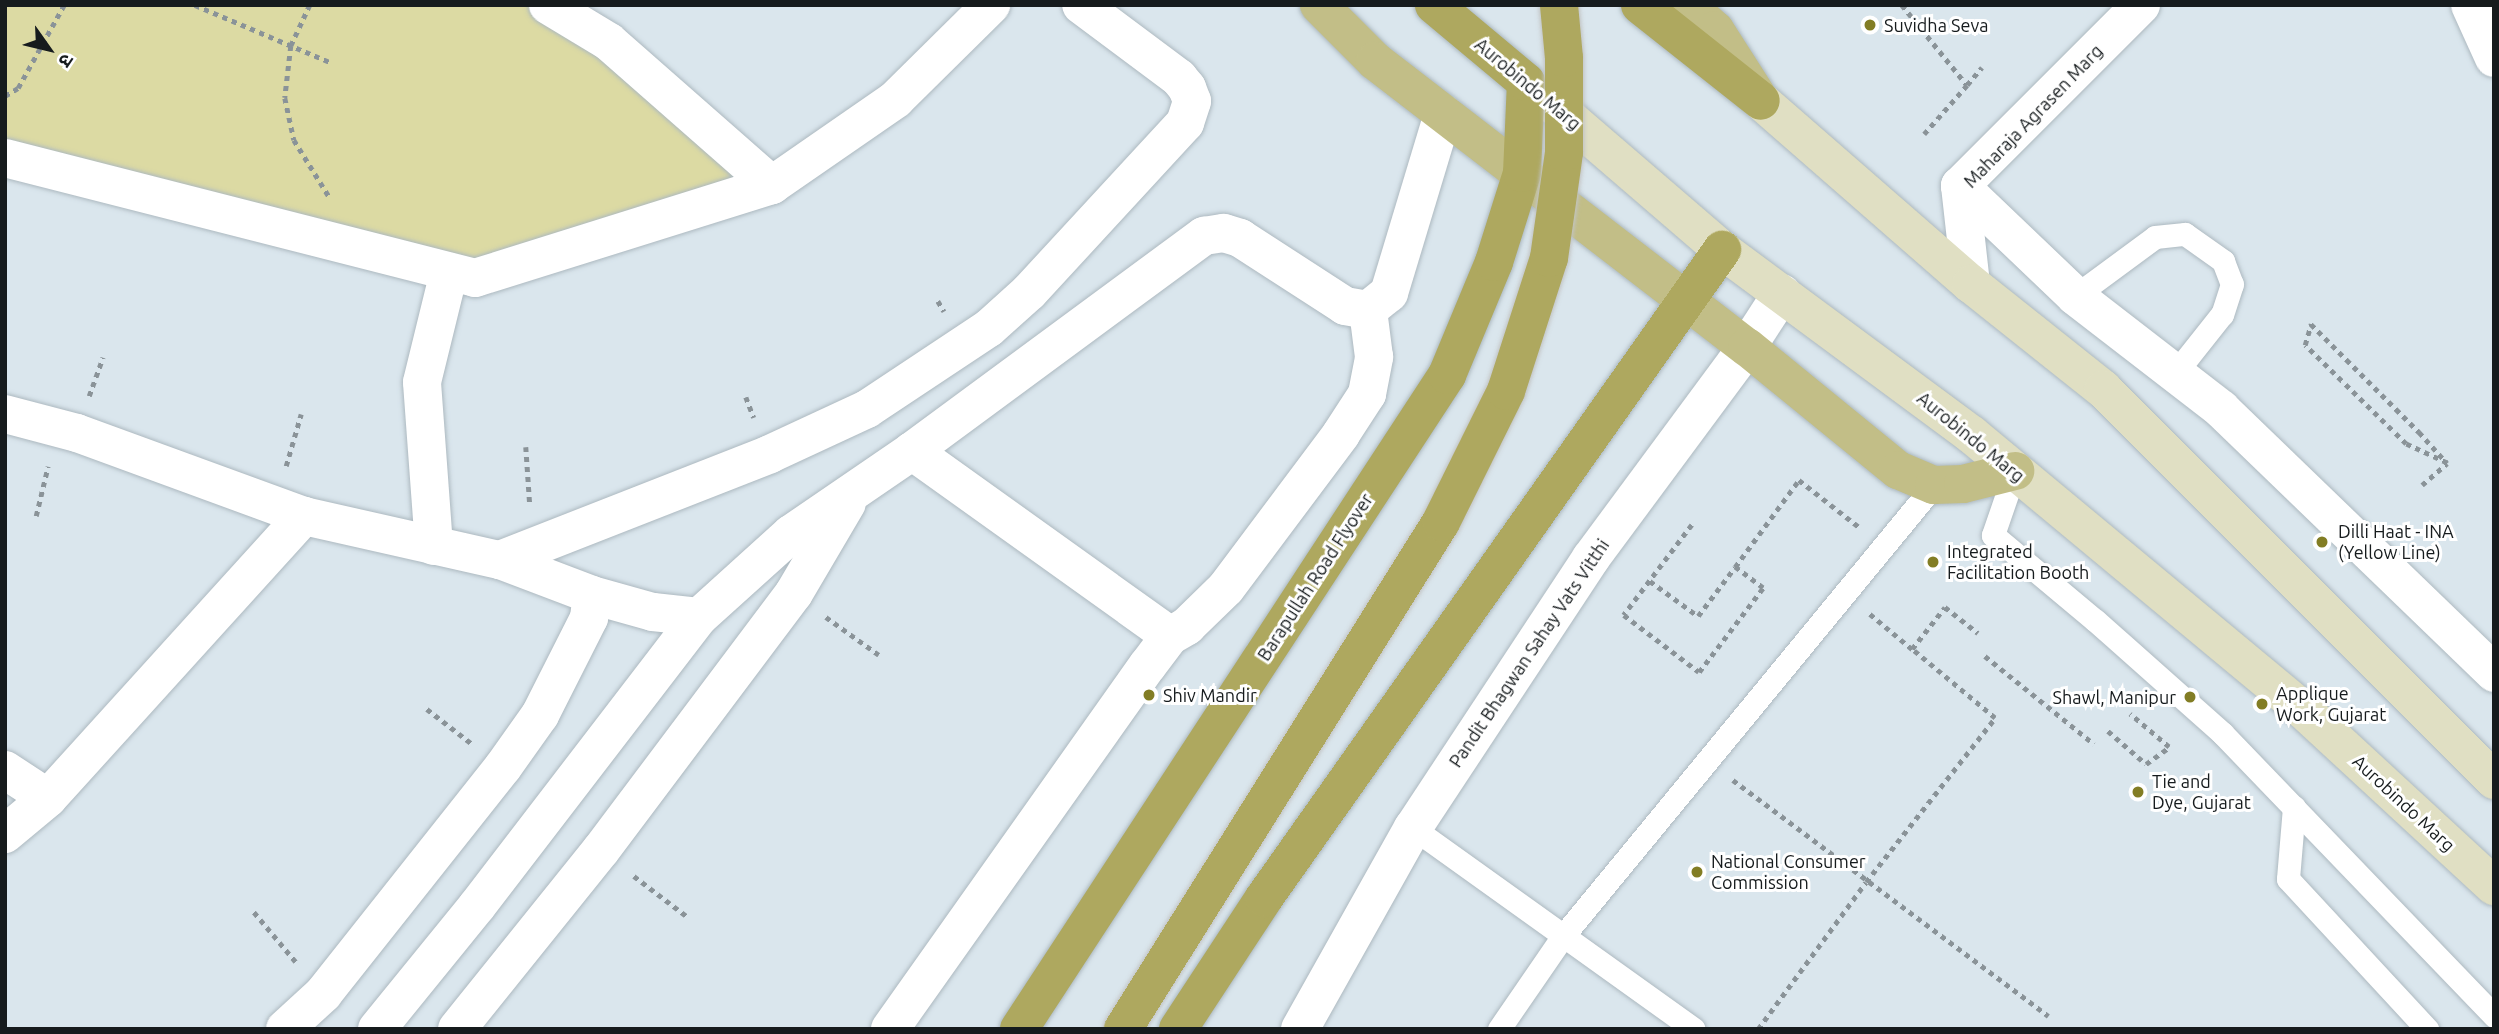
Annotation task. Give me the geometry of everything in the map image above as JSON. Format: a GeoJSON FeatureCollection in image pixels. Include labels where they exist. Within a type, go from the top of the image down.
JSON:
{"type":"FeatureCollection","features":[{"type":"Feature","properties":{"kind":"highway","name":"Aurobindo Marg"},"geometry":{"type":"LineString","coordinates":[[1434,5],[1526,82]]}},
{"type":"Feature","properties":{"kind":"highway"},"geometry":{"type":"LineString","coordinates":[[1123,1029],[1441,522],[1506,391],[1549,258],[1564,152],[1564,58],[1559,5]]}},
{"type":"Feature","properties":{"kind":"highway"},"geometry":{"type":"LineString","coordinates":[[1640,5],[1761,102]]}},
{"type":"Feature","properties":{"kind":"highway","name":"Barapullah Road Flyover"},"geometry":{"type":"LineString","coordinates":[[1019,1029],[1447,375],[1494,262],[1522,173],[1526,82]]}},
{"type":"Feature","properties":{"kind":"highway"},"geometry":{"type":"LineString","coordinates":[[1178,1029],[1264,898],[1722,250]]}},
{"type":"Feature","properties":{"kind":"main road"},"geometry":{"type":"LineString","coordinates":[[1319,5],[1375,61],[1687,300],[1898,470],[1934,485],[1963,484],[2015,471]]}},
{"type":"Feature","properties":{"kind":"main road"},"geometry":{"type":"LineString","coordinates":[[1687,5],[1715,30],[1761,102],[1971,284],[2103,389],[2494,780]]}},
{"type":"Feature","properties":{"kind":"main road","name":"Aurobindo Marg"},"geometry":{"type":"LineString","coordinates":[[1526,82],[1722,250],[1972,435],[2301,708],[2494,886]]}},
{"type":"Feature","properties":{"kind":"street"},"geometry":{"type":"LineString","coordinates":[[548,5],[609,42],[772,185]]}},
{"type":"Feature","properties":{"kind":"street"},"geometry":{"type":"LineString","coordinates":[[5,158],[475,278],[772,185],[896,99],[991,5]]}},
{"type":"Feature","properties":{"kind":"street"},"geometry":{"type":"LineString","coordinates":[[500,560],[770,454],[867,409],[989,328],[1029,292],[1185,123],[1192,102],[1187,88],[1179,78],[1081,5]]}},
{"type":"Feature","properties":{"kind":"street","name":"Maharaja Agrasen Marg"},"geometry":{"type":"LineString","coordinates":[[1971,284],[1960,186],[2141,5]]}},
{"type":"Feature","properties":{"kind":"street"},"geometry":{"type":"LineString","coordinates":[[2470,5],[2494,58]]}},
{"type":"Feature","properties":{"kind":"street"},"geometry":{"type":"LineString","coordinates":[[377,1029],[477,906],[699,617],[791,534],[912,451],[1204,236],[1224,233],[1240,239],[1345,306],[1368,310],[1389,293],[1443,114]]}},
{"type":"Feature","properties":{"kind":"street"},"geometry":{"type":"LineString","coordinates":[[1960,186],[2075,296],[2221,409],[2494,673]]}},
{"type":"Feature","properties":{"kind":"street"},"geometry":{"type":"LineString","coordinates":[[434,546],[422,382],[449,272]]}},
{"type":"Feature","properties":{"kind":"street","name":"Pandit Bhagwan Sahay Vats Vitthi"},"geometry":{"type":"LineString","coordinates":[[1300,1029],[1413,828],[1591,558],[1747,347],[1782,293]]}},
{"type":"Feature","properties":{"kind":"street"},"geometry":{"type":"LineString","coordinates":[[890,1029],[1170,636],[1187,626],[1226,588],[1341,434],[1367,394],[1374,357],[1368,310]]}},
{"type":"Feature","properties":{"kind":"street"},"geometry":{"type":"LineString","coordinates":[[5,414],[59,429],[287,510],[500,560],[592,595],[653,612],[699,617]]}},
{"type":"Feature","properties":{"kind":"street"},"geometry":{"type":"LineString","coordinates":[[912,451],[1170,636]]}},
{"type":"Feature","properties":{"kind":"street"},"geometry":{"type":"LineString","coordinates":[[457,1029],[601,850],[794,593],[832,525],[855,492]]}},
{"type":"Feature","properties":{"kind":"street"},"geometry":{"type":"LineString","coordinates":[[5,834],[48,798],[287,510]]}},
{"type":"Feature","properties":{"kind":"street"},"geometry":{"type":"LineString","coordinates":[[285,1029],[323,994],[503,767],[540,715],[589,618],[592,595]]}},
{"type":"Feature","properties":{"kind":"street"},"geometry":{"type":"LineString","coordinates":[[5,770],[48,798]]}},
{"type":"Feature","properties":{"kind":"lane"},"geometry":{"type":"LineString","coordinates":[[2075,296],[2155,237],[2185,234],[2223,261],[2232,284],[2222,314],[2175,372]]}},
{"type":"Feature","properties":{"kind":"lane"},"geometry":{"type":"LineString","coordinates":[[2015,471],[1993,535],[2096,621],[2222,733],[2494,1016]]}},
{"type":"Feature","properties":{"kind":"lane"},"geometry":{"type":"LineString","coordinates":[[1499,1029],[1563,936],[1934,485]]}},
{"type":"Feature","properties":{"kind":"lane"},"geometry":{"type":"LineString","coordinates":[[2294,807],[2288,879],[2427,1029]]}},
{"type":"Feature","properties":{"kind":"lane"},"geometry":{"type":"LineString","coordinates":[[1413,828],[1694,1029]]}},
{"type":"Feature","properties":{"kind":"path"},"geometry":{"type":"LineString","coordinates":[[5,96],[18,88],[64,5]]}},
{"type":"Feature","properties":{"kind":"path"},"geometry":{"type":"LineString","coordinates":[[195,5],[330,62]]}},
{"type":"Feature","properties":{"kind":"path"},"geometry":{"type":"LineString","coordinates":[[310,5],[291,46],[285,98],[294,140],[317,180],[337,205]]}},
{"type":"Feature","properties":{"kind":"path"},"geometry":{"type":"LineString","coordinates":[[1902,5],[1967,85]]}},
{"type":"Feature","properties":{"kind":"path"},"geometry":{"type":"LineString","coordinates":[[1924,134],[1982,67]]}},
{"type":"Feature","properties":{"kind":"path"},"geometry":{"type":"LineString","coordinates":[[2311,324],[2419,432],[2446,463],[2406,444],[2305,345],[2311,324]]}},
{"type":"Feature","properties":{"kind":"path"},"geometry":{"type":"LineString","coordinates":[[287,510],[283,479],[301,414]]}},
{"type":"Feature","properties":{"kind":"path"},"geometry":{"type":"LineString","coordinates":[[36,516],[59,429]]}},
{"type":"Feature","properties":{"kind":"path"},"geometry":{"type":"LineString","coordinates":[[526,447],[536,547]]}},
{"type":"Feature","properties":{"kind":"path"},"geometry":{"type":"LineString","coordinates":[[2422,485],[2446,463]]}},
{"type":"Feature","properties":{"kind":"path"},"geometry":{"type":"LineString","coordinates":[[1650,581],[1698,616],[1799,480],[1884,546]]}},
{"type":"Feature","properties":{"kind":"path"},"geometry":{"type":"LineString","coordinates":[[1692,526],[1624,615],[1699,672],[1763,588],[1735,567]]}},
{"type":"Feature","properties":{"kind":"path"},"geometry":{"type":"LineString","coordinates":[[794,593],[879,655]]}},
{"type":"Feature","properties":{"kind":"path"},"geometry":{"type":"LineString","coordinates":[[1758,1029],[1866,882],[1994,718],[1844,593]]}},
{"type":"Feature","properties":{"kind":"path"},"geometry":{"type":"LineString","coordinates":[[1912,649],[1945,607],[1978,633]]}},
{"type":"Feature","properties":{"kind":"path"},"geometry":{"type":"LineString","coordinates":[[1984,656],[2094,744]]}},
{"type":"Feature","properties":{"kind":"path"},"geometry":{"type":"LineString","coordinates":[[427,709],[503,767]]}},
{"type":"Feature","properties":{"kind":"path"},"geometry":{"type":"LineString","coordinates":[[2108,731],[2146,764],[2169,747],[2130,714]]}},
{"type":"Feature","properties":{"kind":"path"},"geometry":{"type":"LineString","coordinates":[[1707,760],[1866,882],[2049,1016]]}},
{"type":"Feature","properties":{"kind":"path"},"geometry":{"type":"LineString","coordinates":[[601,850],[689,918]]}},
{"type":"Feature","properties":{"kind":"path"},"geometry":{"type":"LineString","coordinates":[[254,912],[323,994]]}},
{"type":"Feature","properties":{"kind":"shaded area"},"geometry":{"type":"Polygon","coordinates":[[[5,5],[527,5],[604,51],[750,180],[472,261],[5,141],[5,5]]]}},
{"type":"Feature","properties":{"kind":"place","name":"Suvidha Seva"},"geometry":{"type":"Point","coordinates":[1870,25]}},
{"type":"Feature","properties":{"kind":"place","name":"Dilli Haat - INA (Yellow Line)"},"geometry":{"type":"Point","coordinates":[2322,542]}},
{"type":"Feature","properties":{"kind":"place","name":"Integrated Facilitation Booth"},"geometry":{"type":"Point","coordinates":[1933,562]}},
{"type":"Feature","properties":{"kind":"place","name":"Shiv Mandir"},"geometry":{"type":"Point","coordinates":[1149,695]}},
{"type":"Feature","properties":{"kind":"place","name":"Shawl, Manipur"},"geometry":{"type":"Point","coordinates":[2190,697]}},
{"type":"Feature","properties":{"kind":"place","name":"Applique Work, Gujarat"},"geometry":{"type":"Point","coordinates":[2262,704]}},
{"type":"Feature","properties":{"kind":"place","name":"Tie and Dye, Gujarat"},"geometry":{"type":"Point","coordinates":[2138,792]}},
{"type":"Feature","properties":{"kind":"place","name":"National Consumer Commission"},"geometry":{"type":"Point","coordinates":[1697,872]}}]}
